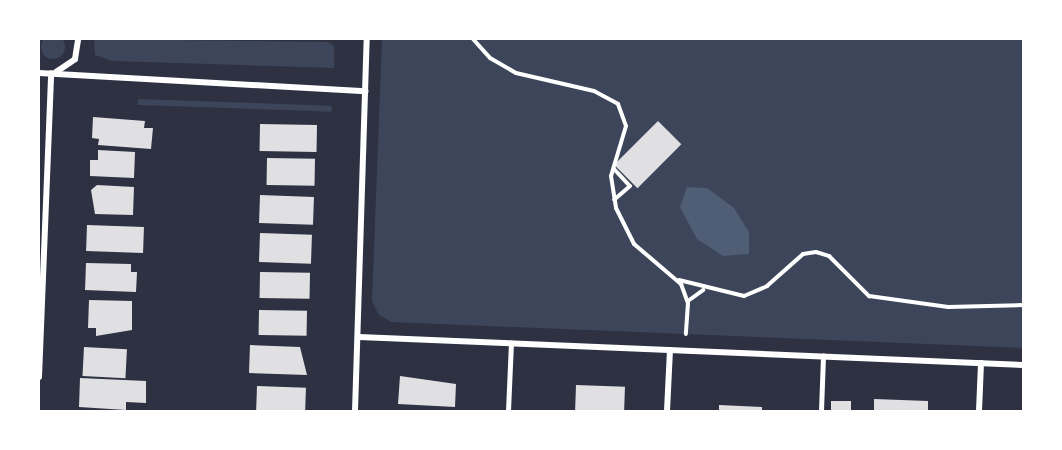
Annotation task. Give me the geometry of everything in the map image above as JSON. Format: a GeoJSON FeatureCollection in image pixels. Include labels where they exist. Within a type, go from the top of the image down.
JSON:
{"type":"FeatureCollection","features":[{"type":"Feature","properties":{"kind":"street"},"geometry":{"type":"LineString","coordinates":[[51,73],[75,59],[78,39]]}},
{"type":"Feature","properties":{"kind":"street"},"geometry":{"type":"LineString","coordinates":[[355,411],[367,39]]}},
{"type":"Feature","properties":{"kind":"street"},"geometry":{"type":"LineString","coordinates":[[39,71],[366,91]]}},
{"type":"Feature","properties":{"kind":"street"},"geometry":{"type":"LineString","coordinates":[[39,377],[51,73]]}},
{"type":"Feature","properties":{"kind":"street"},"geometry":{"type":"LineString","coordinates":[[359,337],[1023,365]]}},
{"type":"Feature","properties":{"kind":"street"},"geometry":{"type":"LineString","coordinates":[[667,411],[670,350]]}},
{"type":"Feature","properties":{"kind":"street"},"geometry":{"type":"LineString","coordinates":[[979,411],[981,363]]}},
{"type":"Feature","properties":{"kind":"lane"},"geometry":{"type":"LineString","coordinates":[[508,411],[511,343]]}},
{"type":"Feature","properties":{"kind":"lane"},"geometry":{"type":"LineString","coordinates":[[821,411],[823,356]]}},
{"type":"Feature","properties":{"kind":"path"},"geometry":{"type":"LineString","coordinates":[[473,39],[516,73],[614,100],[626,126],[613,168],[614,200],[634,244],[679,280],[728,296],[751,294],[797,258],[816,252],[829,256],[869,296],[948,307],[1023,305]]}},
{"type":"Feature","properties":{"kind":"path"},"geometry":{"type":"LineString","coordinates":[[613,168],[630,186],[614,200]]}},
{"type":"Feature","properties":{"kind":"path"},"geometry":{"type":"LineString","coordinates":[[679,280],[688,301],[686,334]]}},
{"type":"Feature","properties":{"kind":"path"},"geometry":{"type":"LineString","coordinates":[[688,301],[704,289]]}},
{"type":"Feature","properties":{"kind":"shaded area"},"geometry":{"type":"Polygon","coordinates":[[[53,35],[61,39],[65,47],[61,55],[53,59],[45,55],[41,47],[45,39],[53,35]]]}},
{"type":"Feature","properties":{"kind":"shaded area"},"geometry":{"type":"Polygon","coordinates":[[[94,39],[328,42],[334,46],[334,68],[112,61],[95,55],[94,39]]]}},
{"type":"Feature","properties":{"kind":"shaded area"},"geometry":{"type":"Polygon","coordinates":[[[382,39],[1023,39],[1023,348],[391,322],[378,314],[372,301],[382,39]]]}},
{"type":"Feature","properties":{"kind":"shaded area"},"geometry":{"type":"Polygon","coordinates":[[[138,99],[332,106],[332,112],[138,105],[138,99]]]}},
{"type":"Feature","properties":{"kind":"shaded area"},"geometry":{"type":"Polygon","coordinates":[[[687,187],[707,188],[734,208],[749,232],[749,254],[723,256],[697,239],[680,207],[687,187]]]}},
{"type":"Feature","properties":{"kind":"building"},"geometry":{"type":"Polygon","coordinates":[[[93,117],[145,121],[144,128],[153,128],[151,149],[98,145],[99,139],[92,138],[93,117]]]}},
{"type":"Feature","properties":{"kind":"building"},"geometry":{"type":"Polygon","coordinates":[[[658,121],[681,144],[637,188],[614,165],[658,121]]]}},
{"type":"Feature","properties":{"kind":"building"},"geometry":{"type":"Polygon","coordinates":[[[260,124],[317,125],[317,152],[260,151],[260,124]]]}},
{"type":"Feature","properties":{"kind":"building"},"geometry":{"type":"Polygon","coordinates":[[[98,150],[135,152],[134,178],[90,176],[90,160],[98,160],[98,150]]]}},
{"type":"Feature","properties":{"kind":"building"},"geometry":{"type":"Polygon","coordinates":[[[267,158],[315,159],[315,186],[267,185],[267,158]]]}},
{"type":"Feature","properties":{"kind":"building"},"geometry":{"type":"Polygon","coordinates":[[[97,185],[134,187],[133,215],[95,214],[91,190],[97,185]]]}},
{"type":"Feature","properties":{"kind":"building"},"geometry":{"type":"Polygon","coordinates":[[[260,195],[314,197],[313,225],[259,223],[260,195]]]}},
{"type":"Feature","properties":{"kind":"building"},"geometry":{"type":"Polygon","coordinates":[[[87,225],[144,227],[143,253],[86,251],[87,225]]]}},
{"type":"Feature","properties":{"kind":"building"},"geometry":{"type":"Polygon","coordinates":[[[260,233],[312,235],[311,264],[259,262],[260,233]]]}},
{"type":"Feature","properties":{"kind":"building"},"geometry":{"type":"Polygon","coordinates":[[[86,263],[131,264],[131,272],[137,272],[136,292],[85,290],[86,263]]]}},
{"type":"Feature","properties":{"kind":"building"},"geometry":{"type":"Polygon","coordinates":[[[260,272],[310,273],[310,299],[260,298],[260,272]]]}},
{"type":"Feature","properties":{"kind":"building"},"geometry":{"type":"Polygon","coordinates":[[[89,300],[132,301],[132,330],[96,336],[96,328],[88,328],[89,300]]]}},
{"type":"Feature","properties":{"kind":"building"},"geometry":{"type":"Polygon","coordinates":[[[259,310],[307,311],[307,336],[259,335],[259,310]]]}},
{"type":"Feature","properties":{"kind":"building"},"geometry":{"type":"Polygon","coordinates":[[[250,345],[300,347],[307,375],[249,373],[250,345]]]}},
{"type":"Feature","properties":{"kind":"building"},"geometry":{"type":"Polygon","coordinates":[[[84,347],[127,349],[125,378],[82,376],[84,347]]]}},
{"type":"Feature","properties":{"kind":"building"},"geometry":{"type":"Polygon","coordinates":[[[400,376],[456,384],[455,407],[398,404],[400,376]]]}},
{"type":"Feature","properties":{"kind":"building"},"geometry":{"type":"Polygon","coordinates":[[[80,378],[146,381],[146,403],[126,402],[126,410],[79,407],[80,378]]]}},
{"type":"Feature","properties":{"kind":"building"},"geometry":{"type":"Polygon","coordinates":[[[576,385],[625,387],[624,411],[575,410],[576,385]]]}},
{"type":"Feature","properties":{"kind":"building"},"geometry":{"type":"Polygon","coordinates":[[[257,386],[306,388],[305,411],[256,410],[257,386]]]}},
{"type":"Feature","properties":{"kind":"building"},"geometry":{"type":"Polygon","coordinates":[[[874,399],[928,401],[928,411],[874,411],[874,399]]]}},
{"type":"Feature","properties":{"kind":"building"},"geometry":{"type":"Polygon","coordinates":[[[831,401],[851,401],[851,411],[831,411],[831,401]]]}},
{"type":"Feature","properties":{"kind":"building"},"geometry":{"type":"Polygon","coordinates":[[[719,405],[762,407],[762,411],[719,411],[719,405]]]}}]}
